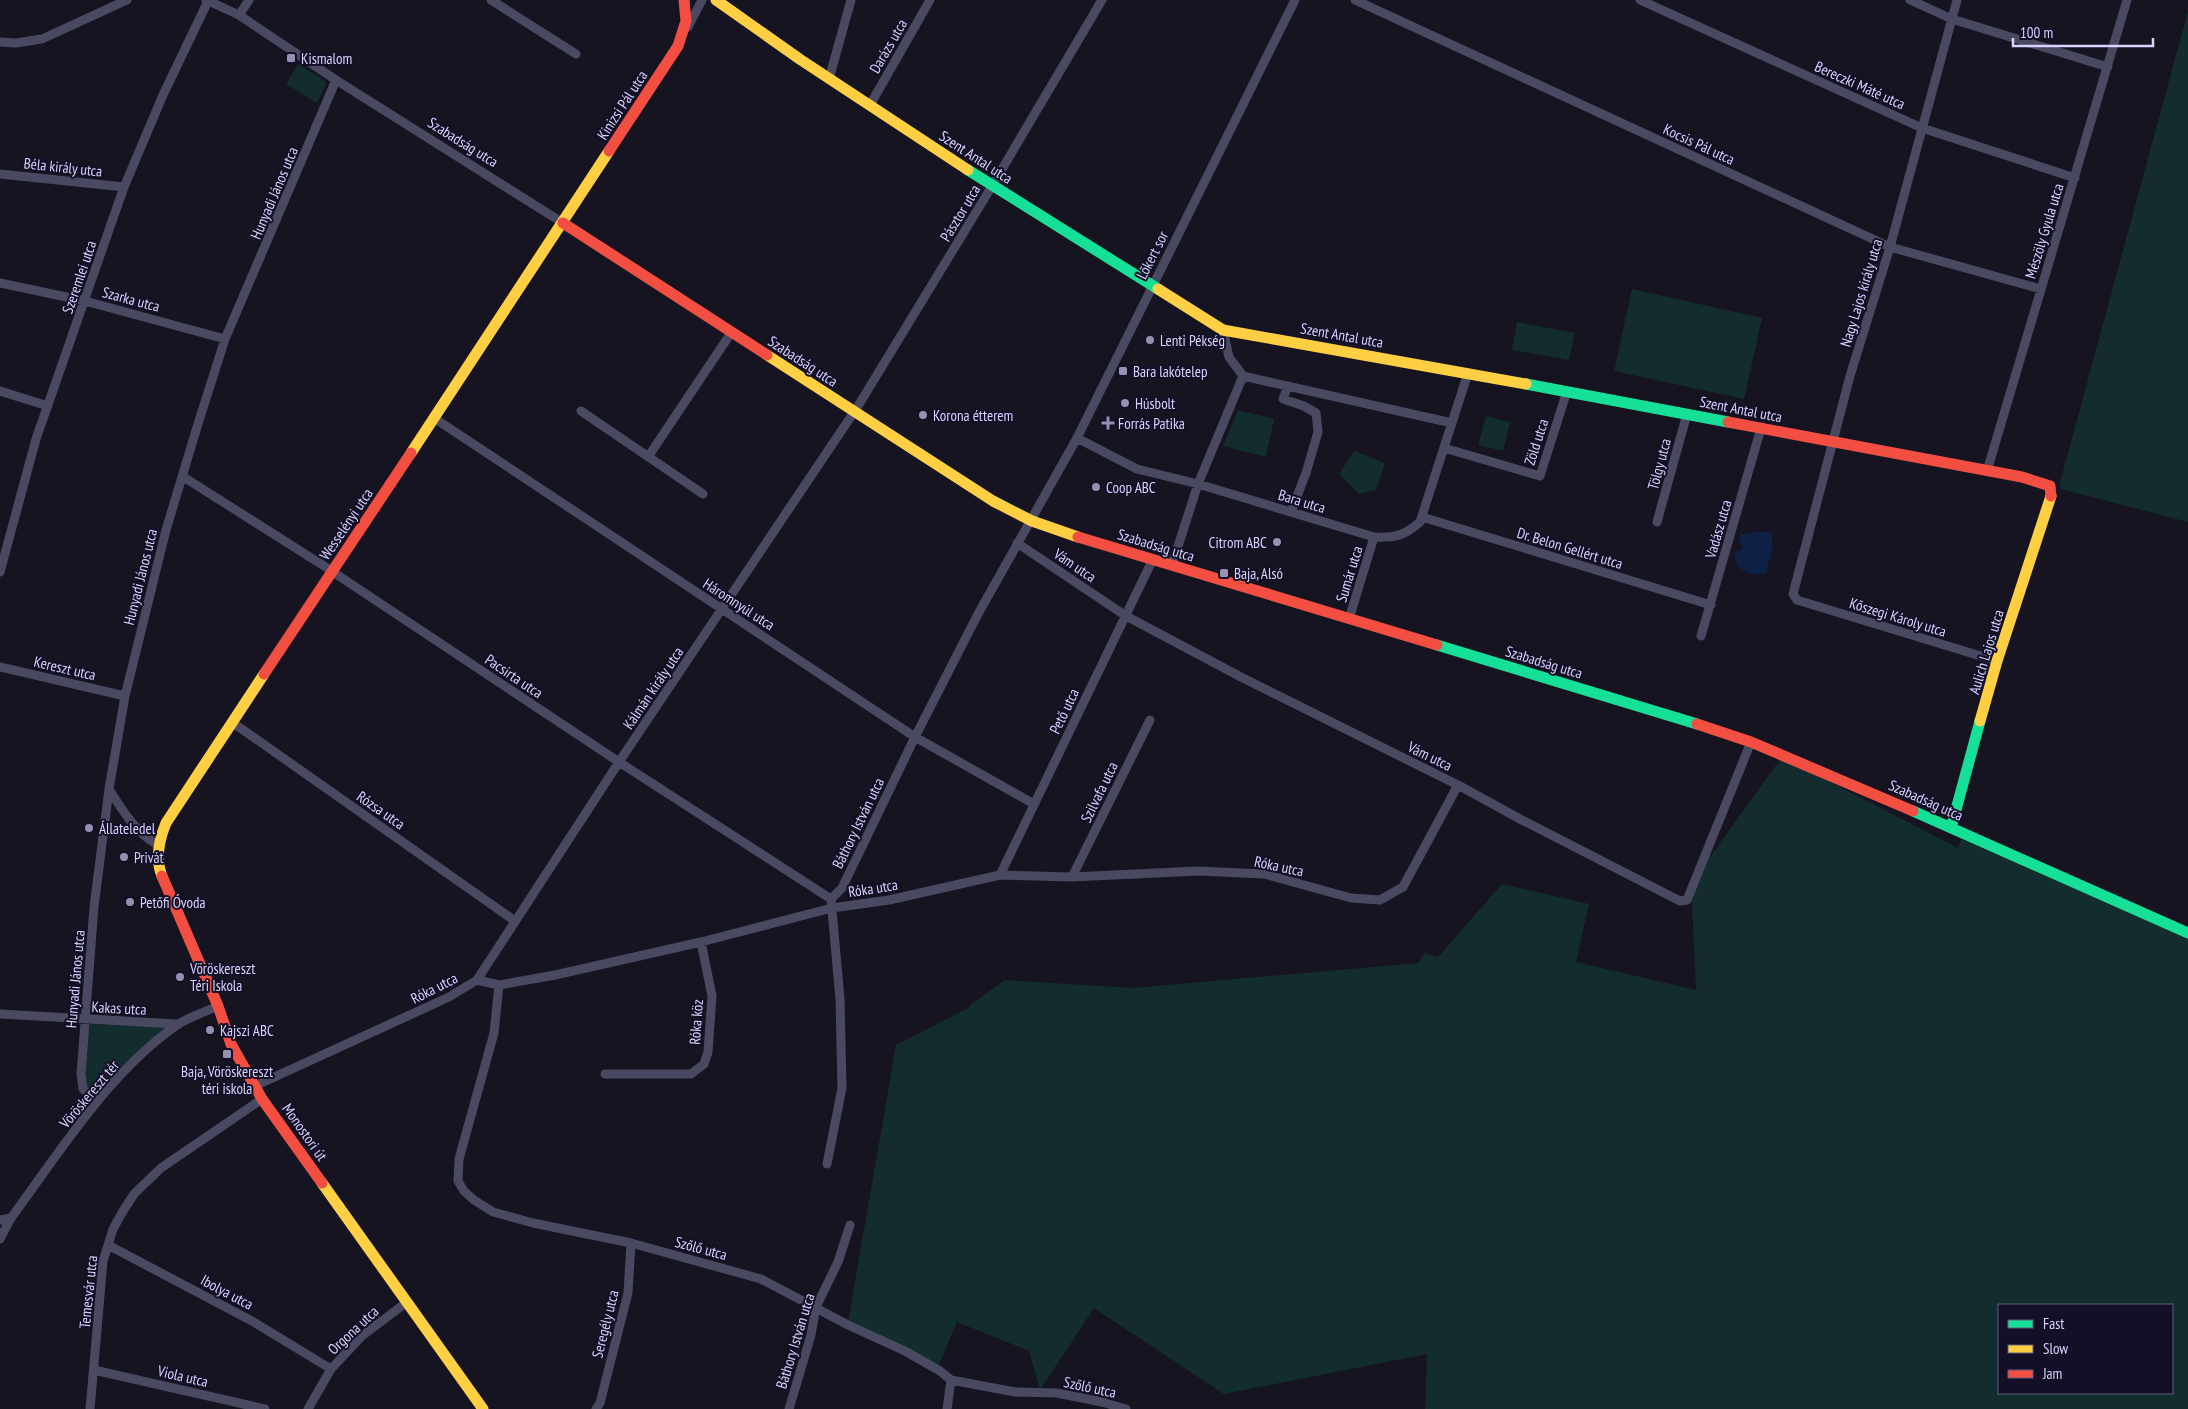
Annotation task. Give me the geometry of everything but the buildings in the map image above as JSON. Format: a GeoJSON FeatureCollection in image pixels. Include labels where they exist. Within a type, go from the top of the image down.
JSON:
{"type":"FeatureCollection","features":[{"type":"Feature","properties":{"kind":"main road"},"geometry":{"type":"LineString","coordinates":[[684,0],[687,15],[685,34]]}},
{"type":"Feature","properties":{"kind":"main road","name":"Szent Antal utca"},"geometry":{"type":"LineString","coordinates":[[716,0],[829,79],[992,186],[1223,330],[1567,391],[2022,477],[2050,486]]}},
{"type":"Feature","properties":{"kind":"main road","name":"Kinizsi Pál utca"},"geometry":{"type":"LineString","coordinates":[[563,223],[685,34]]}},
{"type":"Feature","properties":{"kind":"main road","name":"Szabadság utca"},"geometry":{"type":"LineString","coordinates":[[563,223],[993,501],[1032,521],[1349,619],[1655,710],[1751,742],[2185,932]]}},
{"type":"Feature","properties":{"kind":"main road","name":"Wesselényi utca"},"geometry":{"type":"LineString","coordinates":[[158,845],[166,823],[563,223]]}},
{"type":"Feature","properties":{"kind":"main road","name":"Aulich Lajos utca"},"geometry":{"type":"LineString","coordinates":[[1951,828],[1997,661],[2052,494],[2050,486]]}},
{"type":"Feature","properties":{"kind":"main road","name":"Monostori út"},"geometry":{"type":"LineString","coordinates":[[158,845],[159,869],[218,1006],[231,1044],[262,1099],[483,1409]]}},
{"type":"Feature","properties":{"kind":"street"},"geometry":{"type":"LineString","coordinates":[[0,42],[16,43],[42,39],[128,0]]}},
{"type":"Feature","properties":{"kind":"street","name":"Szabadság utca"},"geometry":{"type":"LineString","coordinates":[[207,0],[239,15],[336,80],[563,223]]}},
{"type":"Feature","properties":{"kind":"street","name":"Szeremlei utca"},"geometry":{"type":"LineString","coordinates":[[0,572],[36,439],[124,187],[163,95],[207,0]]}},
{"type":"Feature","properties":{"kind":"street"},"geometry":{"type":"LineString","coordinates":[[239,15],[249,0]]}},
{"type":"Feature","properties":{"kind":"street"},"geometry":{"type":"LineString","coordinates":[[491,0],[576,54]]}},
{"type":"Feature","properties":{"kind":"street","name":"Kinizsi Pál utca"},"geometry":{"type":"LineString","coordinates":[[685,34],[702,0]]}},
{"type":"Feature","properties":{"kind":"street"},"geometry":{"type":"LineString","coordinates":[[829,79],[851,0]]}},
{"type":"Feature","properties":{"kind":"street","name":"Darázs utca"},"geometry":{"type":"LineString","coordinates":[[870,105],[930,0]]}},
{"type":"Feature","properties":{"kind":"street","name":"Pásztor utca"},"geometry":{"type":"LineString","coordinates":[[853,411],[891,354],[1102,0]]}},
{"type":"Feature","properties":{"kind":"street","name":"Lőkert sor"},"geometry":{"type":"LineString","coordinates":[[1032,521],[1077,438],[1295,0]]}},
{"type":"Feature","properties":{"kind":"street","name":"Kocsis Pál utca"},"geometry":{"type":"LineString","coordinates":[[1355,0],[1890,247],[2041,289]]}},
{"type":"Feature","properties":{"kind":"street","name":"Bereczki Máté utca"},"geometry":{"type":"LineString","coordinates":[[1640,0],[1922,128],[2074,178]]}},
{"type":"Feature","properties":{"kind":"street"},"geometry":{"type":"LineString","coordinates":[[1910,0],[1952,19],[2108,67]]}},
{"type":"Feature","properties":{"kind":"street","name":"Nagy Lajos király utca"},"geometry":{"type":"LineString","coordinates":[[1793,594],[1850,376],[1890,247],[1958,0]]}},
{"type":"Feature","properties":{"kind":"street","name":"Mészöly Gyula utca"},"geometry":{"type":"LineString","coordinates":[[1987,471],[2127,0]]}},
{"type":"Feature","properties":{"kind":"street","name":"Hunyadi János utca"},"geometry":{"type":"LineString","coordinates":[[97,1101],[83,1089],[80,1074],[100,847],[124,696],[166,530],[226,339],[336,80]]}},
{"type":"Feature","properties":{"kind":"street","name":"Béla király utca"},"geometry":{"type":"LineString","coordinates":[[0,174],[124,187]]}},
{"type":"Feature","properties":{"kind":"street","name":"Szarka utca"},"geometry":{"type":"LineString","coordinates":[[0,283],[85,301],[226,339]]}},
{"type":"Feature","properties":{"kind":"street"},"geometry":{"type":"LineString","coordinates":[[1223,330],[1229,357],[1243,376],[1452,423]]}},
{"type":"Feature","properties":{"kind":"street"},"geometry":{"type":"LineString","coordinates":[[648,457],[731,333]]}},
{"type":"Feature","properties":{"kind":"street","name":"Bara utca"},"geometry":{"type":"LineString","coordinates":[[1077,438],[1137,469],[1198,484],[1374,537],[1390,538],[1407,533],[1420,522],[1468,373]]}},
{"type":"Feature","properties":{"kind":"street"},"geometry":{"type":"LineString","coordinates":[[1172,565],[1198,484],[1243,376]]}},
{"type":"Feature","properties":{"kind":"street"},"geometry":{"type":"LineString","coordinates":[[1288,386],[1283,399],[1304,406],[1316,413],[1318,432],[1291,512]]}},
{"type":"Feature","properties":{"kind":"street"},"geometry":{"type":"LineString","coordinates":[[0,391],[48,406]]}},
{"type":"Feature","properties":{"kind":"street","name":"Zöld utca"},"geometry":{"type":"LineString","coordinates":[[1444,448],[1540,476],[1567,391]]}},
{"type":"Feature","properties":{"kind":"street","name":"Kálmán király utca"},"geometry":{"type":"LineString","coordinates":[[477,980],[853,411]]}},
{"type":"Feature","properties":{"kind":"street"},"geometry":{"type":"LineString","coordinates":[[581,412],[704,494]]}},
{"type":"Feature","properties":{"kind":"street","name":"Tölgy utca"},"geometry":{"type":"LineString","coordinates":[[1657,522],[1686,414]]}},
{"type":"Feature","properties":{"kind":"street","name":"Háromnyúl utca"},"geometry":{"type":"LineString","coordinates":[[434,418],[915,737],[1034,804]]}},
{"type":"Feature","properties":{"kind":"street","name":"Vadász utca"},"geometry":{"type":"LineString","coordinates":[[1701,636],[1761,428]]}},
{"type":"Feature","properties":{"kind":"street","name":"Pacsirta utca"},"geometry":{"type":"LineString","coordinates":[[182,476],[332,572],[832,904]]}},
{"type":"Feature","properties":{"kind":"street","name":"Dr. Belon Gellért utca"},"geometry":{"type":"LineString","coordinates":[[1422,517],[1711,605]]}},
{"type":"Feature","properties":{"kind":"street","name":"Báthory István utca"},"geometry":{"type":"LineString","coordinates":[[832,904],[842,888],[915,737],[978,614],[1032,521]]}},
{"type":"Feature","properties":{"kind":"street","name":"Sumár utca"},"geometry":{"type":"LineString","coordinates":[[1349,619],[1374,537]]}},
{"type":"Feature","properties":{"kind":"street","name":"Vám utca"},"geometry":{"type":"LineString","coordinates":[[1018,543],[1126,616],[1241,677],[1458,786],[1680,901],[1687,900],[1751,742]]}},
{"type":"Feature","properties":{"kind":"street","name":"Pető utca"},"geometry":{"type":"LineString","coordinates":[[1000,875],[1153,559]]}},
{"type":"Feature","properties":{"kind":"street","name":"Kőszegi Károly utca"},"geometry":{"type":"LineString","coordinates":[[1793,594],[1797,600],[1997,661]]}},
{"type":"Feature","properties":{"kind":"street","name":"Kereszt utca"},"geometry":{"type":"LineString","coordinates":[[0,667],[124,696]]}},
{"type":"Feature","properties":{"kind":"street","name":"Szilvafa utca"},"geometry":{"type":"LineString","coordinates":[[1072,877],[1150,720]]}},
{"type":"Feature","properties":{"kind":"street","name":"Rózsa utca"},"geometry":{"type":"LineString","coordinates":[[231,724],[239,727],[515,921]]}},
{"type":"Feature","properties":{"kind":"street","name":"Róka utca"},"geometry":{"type":"LineString","coordinates":[[255,1086],[450,997],[477,980],[499,985],[555,975],[700,942],[832,904],[889,900],[1000,875],[1072,877],[1198,871],[1264,874],[1351,898],[1380,900],[1403,887],[1458,786]]}},
{"type":"Feature","properties":{"kind":"street"},"geometry":{"type":"LineString","coordinates":[[109,790],[125,814],[158,845]]}},
{"type":"Feature","properties":{"kind":"street"},"geometry":{"type":"LineString","coordinates":[[827,1164],[842,1088],[840,999],[832,904]]}},
{"type":"Feature","properties":{"kind":"street"},"geometry":{"type":"LineString","coordinates":[[2185,932],[2188,940]]}},
{"type":"Feature","properties":{"kind":"street","name":"Róka köz"},"geometry":{"type":"LineString","coordinates":[[605,1074],[691,1074],[704,1064],[708,1052],[712,996],[700,942]]}},
{"type":"Feature","properties":{"kind":"street","name":"Szőlő utca"},"geometry":{"type":"LineString","coordinates":[[499,985],[494,1033],[459,1159],[458,1181],[464,1191],[474,1200],[493,1212],[533,1223],[631,1243],[761,1279],[905,1351],[940,1370],[951,1380],[1015,1392],[1057,1393],[1126,1409]]}},
{"type":"Feature","properties":{"kind":"street","name":"Vöröskereszt tér"},"geometry":{"type":"LineString","coordinates":[[0,1239],[11,1218],[97,1101],[141,1055],[177,1024],[218,1006]]}},
{"type":"Feature","properties":{"kind":"street","name":"Kakas utca"},"geometry":{"type":"LineString","coordinates":[[0,1014],[177,1024]]}},
{"type":"Feature","properties":{"kind":"street","name":"Temesvár utca"},"geometry":{"type":"LineString","coordinates":[[90,1409],[103,1260],[123,1211],[149,1177],[262,1099]]}},
{"type":"Feature","properties":{"kind":"street"},"geometry":{"type":"LineString","coordinates":[[0,1220],[11,1218]]}},
{"type":"Feature","properties":{"kind":"street","name":"Báthory István utca"},"geometry":{"type":"LineString","coordinates":[[788,1409],[811,1335],[816,1307],[838,1262],[850,1225]]}},
{"type":"Feature","properties":{"kind":"street","name":"Seregély utca"},"geometry":{"type":"LineString","coordinates":[[596,1409],[600,1404],[628,1293],[631,1243]]}},
{"type":"Feature","properties":{"kind":"street","name":"Ibolya utca"},"geometry":{"type":"LineString","coordinates":[[108,1245],[252,1321],[331,1369]]}},
{"type":"Feature","properties":{"kind":"street","name":"Orgona utca"},"geometry":{"type":"LineString","coordinates":[[308,1409],[331,1369],[362,1336],[407,1302]]}},
{"type":"Feature","properties":{"kind":"street","name":"Viola utca"},"geometry":{"type":"LineString","coordinates":[[94,1370],[266,1409]]}},
{"type":"Feature","properties":{"kind":"street"},"geometry":{"type":"LineString","coordinates":[[947,1409],[951,1380]]}},
{"type":"Feature","properties":{"kind":"green space"},"geometry":{"type":"Polygon","coordinates":[[[2188,11],[2188,522],[2061,489],[2059,486],[2188,11]]]}},
{"type":"Feature","properties":{"kind":"green space"},"geometry":{"type":"Polygon","coordinates":[[[298,64],[327,82],[317,103],[286,84],[298,64]]]}},
{"type":"Feature","properties":{"kind":"green space"},"geometry":{"type":"Polygon","coordinates":[[[1632,289],[1762,318],[1744,399],[1614,371],[1632,289]]]}},
{"type":"Feature","properties":{"kind":"green space"},"geometry":{"type":"Polygon","coordinates":[[[1517,322],[1575,333],[1569,360],[1512,350],[1517,322]]]}},
{"type":"Feature","properties":{"kind":"green space"},"geometry":{"type":"Polygon","coordinates":[[[1238,410],[1274,419],[1266,457],[1223,446],[1238,410]]]}},
{"type":"Feature","properties":{"kind":"green space"},"geometry":{"type":"Polygon","coordinates":[[[1486,416],[1510,422],[1503,451],[1478,445],[1486,416]]]}},
{"type":"Feature","properties":{"kind":"green space"},"geometry":{"type":"Polygon","coordinates":[[[1354,451],[1385,463],[1376,490],[1359,494],[1339,474],[1354,451]]]}},
{"type":"Feature","properties":{"kind":"green space"},"geometry":{"type":"Polygon","coordinates":[[[1782,757],[1958,848],[1961,839],[2188,938],[2188,1409],[1425,1409],[1427,1354],[1224,1394],[1094,1308],[1040,1390],[1029,1351],[957,1322],[939,1365],[847,1328],[896,1045],[970,1007],[970,1005],[1005,980],[1132,988],[1418,963],[1425,953],[1438,957],[1502,884],[1589,904],[1576,962],[1696,990],[1691,883],[1782,757]]]}},
{"type":"Feature","properties":{"kind":"green space"},"geometry":{"type":"Polygon","coordinates":[[[90,1024],[169,1027],[97,1101],[83,1089],[81,1074],[90,1024]]]}},
{"type":"Feature","properties":{"kind":"water"},"geometry":{"type":"Polygon","coordinates":[[[1754,532],[1771,532],[1773,546],[1766,573],[1748,573],[1743,571],[1736,563],[1735,551],[1741,550],[1743,547],[1739,540],[1740,535],[1754,532]]]}},
{"type":"Feature","properties":{"kind":"traffic: fast"},"geometry":{"type":"LineString","coordinates":[[968,170],[1158,289]]}},
{"type":"Feature","properties":{"kind":"traffic: fast"},"geometry":{"type":"LineString","coordinates":[[1526,384],[1728,422]]}},
{"type":"Feature","properties":{"kind":"traffic: fast"},"geometry":{"type":"LineString","coordinates":[[1437,645],[1697,724]]}},
{"type":"Feature","properties":{"kind":"traffic: fast"},"geometry":{"type":"LineString","coordinates":[[1951,828],[1980,721]]}},
{"type":"Feature","properties":{"kind":"traffic: fast"},"geometry":{"type":"LineString","coordinates":[[1913,811],[2188,933]]}},
{"type":"Feature","properties":{"kind":"traffic: slow"},"geometry":{"type":"LineString","coordinates":[[716,0],[801,60],[968,170]]}},
{"type":"Feature","properties":{"kind":"traffic: slow"},"geometry":{"type":"LineString","coordinates":[[411,453],[609,151]]}},
{"type":"Feature","properties":{"kind":"traffic: slow"},"geometry":{"type":"LineString","coordinates":[[1158,289],[1223,330],[1526,384]]}},
{"type":"Feature","properties":{"kind":"traffic: slow"},"geometry":{"type":"LineString","coordinates":[[767,355],[993,501],[1032,521],[1078,537]]}},
{"type":"Feature","properties":{"kind":"traffic: slow"},"geometry":{"type":"LineString","coordinates":[[1980,721],[1997,661],[2051,496]]}},
{"type":"Feature","properties":{"kind":"traffic: slow"},"geometry":{"type":"LineString","coordinates":[[162,876],[159,850],[161,836],[166,823],[264,674]]}},
{"type":"Feature","properties":{"kind":"traffic: slow"},"geometry":{"type":"LineString","coordinates":[[322,1183],[483,1409]]}},
{"type":"Feature","properties":{"kind":"traffic: jam"},"geometry":{"type":"LineString","coordinates":[[609,151],[678,46],[686,21],[684,0]]}},
{"type":"Feature","properties":{"kind":"traffic: jam"},"geometry":{"type":"LineString","coordinates":[[563,223],[767,355]]}},
{"type":"Feature","properties":{"kind":"traffic: jam"},"geometry":{"type":"LineString","coordinates":[[1728,422],[2022,477],[2050,486],[2051,496]]}},
{"type":"Feature","properties":{"kind":"traffic: jam"},"geometry":{"type":"LineString","coordinates":[[264,674],[411,453]]}},
{"type":"Feature","properties":{"kind":"traffic: jam"},"geometry":{"type":"LineString","coordinates":[[1078,537],[1437,645]]}},
{"type":"Feature","properties":{"kind":"traffic: jam"},"geometry":{"type":"LineString","coordinates":[[1697,724],[1751,742],[1913,811]]}},
{"type":"Feature","properties":{"kind":"traffic: jam"},"geometry":{"type":"LineString","coordinates":[[162,876],[218,1006],[231,1044],[262,1099],[322,1183]]}},
{"type":"Feature","properties":{"kind":"place","name":"Kismalom"},"geometry":{"type":"Point","coordinates":[291,58]}},
{"type":"Feature","properties":{"kind":"place","name":"Lenti Pékség"},"geometry":{"type":"Point","coordinates":[1150,340]}},
{"type":"Feature","properties":{"kind":"place","name":"Bara lakótelep"},"geometry":{"type":"Point","coordinates":[1123,371]}},
{"type":"Feature","properties":{"kind":"place","name":"Húsbolt"},"geometry":{"type":"Point","coordinates":[1125,403]}},
{"type":"Feature","properties":{"kind":"place","name":"Korona étterem"},"geometry":{"type":"Point","coordinates":[923,415]}},
{"type":"Feature","properties":{"kind":"place","name":"Forrás Patika"},"geometry":{"type":"Point","coordinates":[1108,423]}},
{"type":"Feature","properties":{"kind":"place","name":"Coop ABC"},"geometry":{"type":"Point","coordinates":[1096,487]}},
{"type":"Feature","properties":{"kind":"place","name":"Citrom ABC"},"geometry":{"type":"Point","coordinates":[1277,542]}},
{"type":"Feature","properties":{"kind":"place","name":"Baja, Alsó"},"geometry":{"type":"Point","coordinates":[1224,573]}},
{"type":"Feature","properties":{"kind":"place","name":"Állateledel"},"geometry":{"type":"Point","coordinates":[89,828]}},
{"type":"Feature","properties":{"kind":"place","name":"Privát"},"geometry":{"type":"Point","coordinates":[124,857]}},
{"type":"Feature","properties":{"kind":"place","name":"Petőfi Óvoda"},"geometry":{"type":"Point","coordinates":[130,902]}},
{"type":"Feature","properties":{"kind":"place","name":"Vöröskereszt Téri Iskola"},"geometry":{"type":"Point","coordinates":[180,977]}},
{"type":"Feature","properties":{"kind":"place","name":"Kajszi ABC"},"geometry":{"type":"Point","coordinates":[210,1030]}},
{"type":"Feature","properties":{"kind":"place","name":"Baja, Vöröskereszt téri iskola"},"geometry":{"type":"Point","coordinates":[227,1054]}}]}
